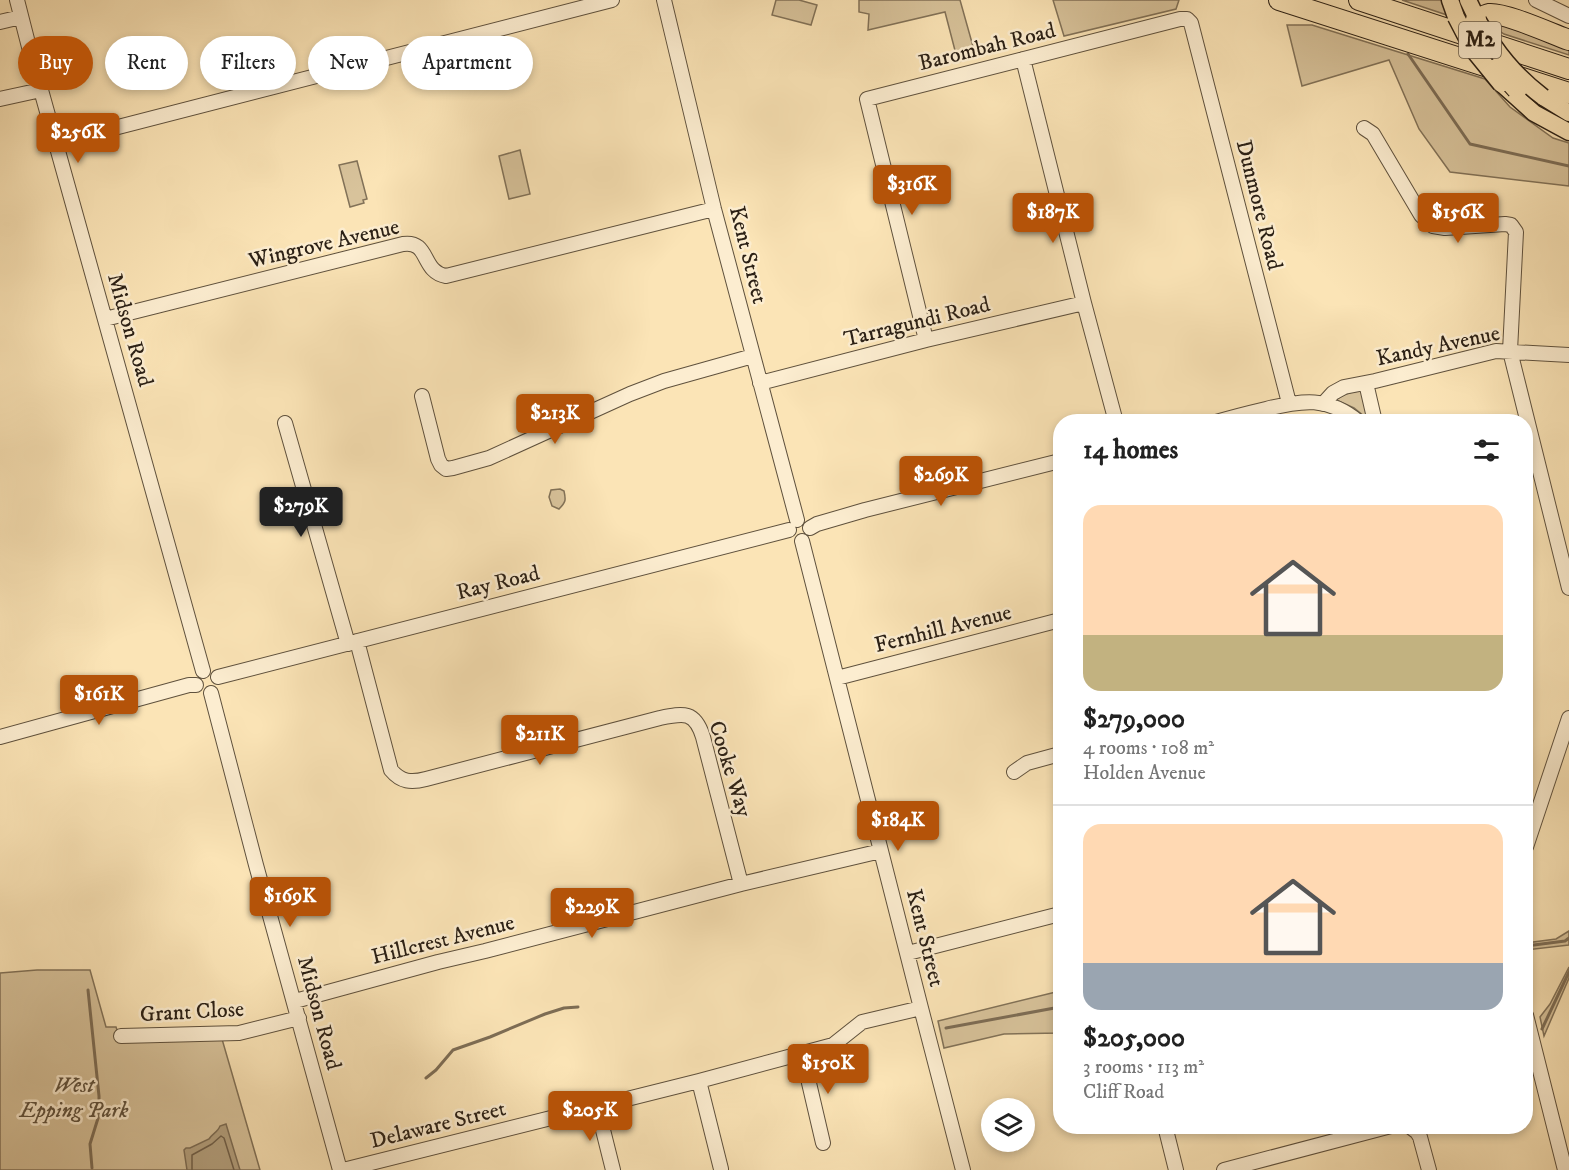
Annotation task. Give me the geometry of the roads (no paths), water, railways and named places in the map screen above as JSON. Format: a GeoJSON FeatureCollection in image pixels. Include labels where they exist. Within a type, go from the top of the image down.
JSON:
{"type":"FeatureCollection","features":[{"type":"Feature","properties":{"kind":"highway","name":"M2"},"geometry":{"type":"LineString","coordinates":[[1279,0],[1569,93]]}},
{"type":"Feature","properties":{"kind":"highway","name":"M2"},"geometry":{"type":"LineString","coordinates":[[1359,0],[1569,69]]}},
{"type":"Feature","properties":{"kind":"highway","name":"M2"},"geometry":{"type":"LineString","coordinates":[[1492,0],[1569,35]]}},
{"type":"Feature","properties":{"kind":"highway","name":"M2"},"geometry":{"type":"LineString","coordinates":[[1513,92],[1479,44],[1473,30],[1477,20],[1490,14],[1503,16],[1569,40]]}},
{"type":"Feature","properties":{"kind":"main road"},"geometry":{"type":"LineString","coordinates":[[1449,0],[1473,49],[1534,113],[1569,132]]}},
{"type":"Feature","properties":{"kind":"main road"},"geometry":{"type":"LineString","coordinates":[[1468,0],[1492,46],[1512,71],[1543,97],[1569,113]]}},
{"type":"Feature","properties":{"kind":"street","name":"Midson Road"},"geometry":{"type":"LineString","coordinates":[[17,0],[26,36]]}},
{"type":"Feature","properties":{"kind":"street"},"geometry":{"type":"LineString","coordinates":[[56,142],[612,0]]}},
{"type":"Feature","properties":{"kind":"street","name":"Kent Street"},"geometry":{"type":"LineString","coordinates":[[664,0],[714,209],[760,383],[793,525]]}},
{"type":"Feature","properties":{"kind":"street"},"geometry":{"type":"LineString","coordinates":[[1536,0],[1569,16]]}},
{"type":"Feature","properties":{"kind":"street"},"geometry":{"type":"LineString","coordinates":[[0,22],[21,17]]}},
{"type":"Feature","properties":{"kind":"street","name":"Barombah Road"},"geometry":{"type":"LineString","coordinates":[[926,340],[867,99],[1180,19],[1187,20]]}},
{"type":"Feature","properties":{"kind":"street","name":"Dunmore Road"},"geometry":{"type":"LineString","coordinates":[[1187,20],[1191,23],[1289,403]]}},
{"type":"Feature","properties":{"kind":"street"},"geometry":{"type":"LineString","coordinates":[[1023,59],[1114,414]]}},
{"type":"Feature","properties":{"kind":"street","name":"Midson Road"},"geometry":{"type":"LineString","coordinates":[[41,90],[203,671]]}},
{"type":"Feature","properties":{"kind":"street"},"geometry":{"type":"LineString","coordinates":[[0,99],[41,90]]}},
{"type":"Feature","properties":{"kind":"street"},"geometry":{"type":"LineString","coordinates":[[1364,128],[1372,134],[1421,215],[1433,226],[1445,228],[1505,224],[1514,228],[1516,238],[1510,351],[1526,414]]}},
{"type":"Feature","properties":{"kind":"street","name":"Wingrove Avenue"},"geometry":{"type":"LineString","coordinates":[[105,319],[403,244],[412,244],[421,249],[432,270],[446,276],[714,209]]}},
{"type":"Feature","properties":{"kind":"street","name":"Tarragundi Road"},"geometry":{"type":"LineString","coordinates":[[760,383],[926,340],[1084,303]]}},
{"type":"Feature","properties":{"kind":"street","name":"Kandy Avenue"},"geometry":{"type":"LineString","coordinates":[[1323,404],[1344,387],[1497,351],[1569,355]]}},
{"type":"Feature","properties":{"kind":"street"},"geometry":{"type":"LineString","coordinates":[[422,396],[438,459],[446,469],[489,458],[655,384],[753,356]]}},
{"type":"Feature","properties":{"kind":"street"},"geometry":{"type":"LineString","coordinates":[[1366,383],[1373,414]]}},
{"type":"Feature","properties":{"kind":"street"},"geometry":{"type":"LineString","coordinates":[[1247,414],[1305,401],[1323,404],[1347,414]]}},
{"type":"Feature","properties":{"kind":"street"},"geometry":{"type":"LineString","coordinates":[[285,423],[353,643]]}},
{"type":"Feature","properties":{"kind":"street"},"geometry":{"type":"LineString","coordinates":[[1533,443],[1569,588]]}},
{"type":"Feature","properties":{"kind":"street"},"geometry":{"type":"LineString","coordinates":[[810,528],[865,510],[1053,463]]}},
{"type":"Feature","properties":{"kind":"street"},"geometry":{"type":"LineString","coordinates":[[804,520],[810,528],[808,538],[802,541],[792,539],[793,525],[804,520]]}},
{"type":"Feature","properties":{"kind":"street","name":"Ray Road"},"geometry":{"type":"LineString","coordinates":[[218,677],[793,525]]}},
{"type":"Feature","properties":{"kind":"street","name":"Kent Street"},"geometry":{"type":"LineString","coordinates":[[802,541],[963,1170]]}},
{"type":"Feature","properties":{"kind":"street","name":"Fernhill Avenue"},"geometry":{"type":"LineString","coordinates":[[837,678],[1053,622]]}},
{"type":"Feature","properties":{"kind":"street","name":"Cooke Way"},"geometry":{"type":"LineString","coordinates":[[353,643],[391,770],[397,778],[413,782],[660,718],[682,714],[691,716],[700,726],[741,884]]}},
{"type":"Feature","properties":{"kind":"street"},"geometry":{"type":"LineString","coordinates":[[203,671],[211,671],[218,677],[218,685],[211,693],[203,693],[197,688],[196,678],[203,671]]}},
{"type":"Feature","properties":{"kind":"street"},"geometry":{"type":"LineString","coordinates":[[0,737],[196,685]]}},
{"type":"Feature","properties":{"kind":"street","name":"Midson Road"},"geometry":{"type":"LineString","coordinates":[[211,693],[256,865],[342,1170]]}},
{"type":"Feature","properties":{"kind":"street"},"geometry":{"type":"LineString","coordinates":[[1533,826],[1569,718]]}},
{"type":"Feature","properties":{"kind":"street"},"geometry":{"type":"LineString","coordinates":[[1014,772],[1027,763],[1053,756]]}},
{"type":"Feature","properties":{"kind":"street","name":"Hillcrest Avenue"},"geometry":{"type":"LineString","coordinates":[[295,1001],[741,884],[881,851]]}},
{"type":"Feature","properties":{"kind":"street"},"geometry":{"type":"LineString","coordinates":[[908,953],[1053,916]]}},
{"type":"Feature","properties":{"kind":"street","name":"Delaware Street"},"geometry":{"type":"LineString","coordinates":[[342,1170],[597,1107],[833,1045],[862,1022],[921,1008]]}},
{"type":"Feature","properties":{"kind":"street","name":"Grant Close"},"geometry":{"type":"LineString","coordinates":[[121,1036],[239,1033],[299,1018]]}},
{"type":"Feature","properties":{"kind":"street"},"geometry":{"type":"LineString","coordinates":[[1533,1043],[1565,1170]]}},
{"type":"Feature","properties":{"kind":"street"},"geometry":{"type":"LineString","coordinates":[[802,1053],[823,1143]]}},
{"type":"Feature","properties":{"kind":"street"},"geometry":{"type":"LineString","coordinates":[[699,1081],[721,1169]]}},
{"type":"Feature","properties":{"kind":"street"},"geometry":{"type":"LineString","coordinates":[[597,1107],[613,1170]]}},
{"type":"Feature","properties":{"kind":"street"},"geometry":{"type":"LineString","coordinates":[[1167,1134],[1176,1170]]}},
{"type":"Feature","properties":{"kind":"street"},"geometry":{"type":"LineString","coordinates":[[1224,1170],[1350,1134]]}},
{"type":"Feature","properties":{"kind":"street"},"geometry":{"type":"LineString","coordinates":[[1418,1134],[1429,1170]]}},
{"type":"Feature","properties":{"kind":"water"},"geometry":{"type":"Polygon","coordinates":[[[226,1124],[240,1170],[187,1170],[184,1150],[209,1139],[220,1126],[226,1124]]]}},
{"type":"Feature","properties":{"kind":"waterway"},"geometry":{"type":"LineString","coordinates":[[1408,54],[1470,144],[1569,166]]}},
{"type":"Feature","properties":{"kind":"waterway"},"geometry":{"type":"LineString","coordinates":[[1533,945],[1565,941],[1569,938]]}},
{"type":"Feature","properties":{"kind":"waterway"},"geometry":{"type":"LineString","coordinates":[[1542,1029],[1569,972]]}},
{"type":"Feature","properties":{"kind":"waterway"},"geometry":{"type":"LineString","coordinates":[[88,990],[99,1096],[99,1115],[90,1144],[92,1168]]}},
{"type":"Feature","properties":{"kind":"waterway"},"geometry":{"type":"LineString","coordinates":[[426,1078],[453,1050],[545,1014],[564,1008],[578,1007]]}},
{"type":"Feature","properties":{"kind":"waterway"},"geometry":{"type":"LineString","coordinates":[[946,1028],[1053,1008]]}},
{"type":"Feature","properties":{"kind":"park label","name":"West Epping Park"},"geometry":{"type":"Point","coordinates":[74,1098]}}]}
